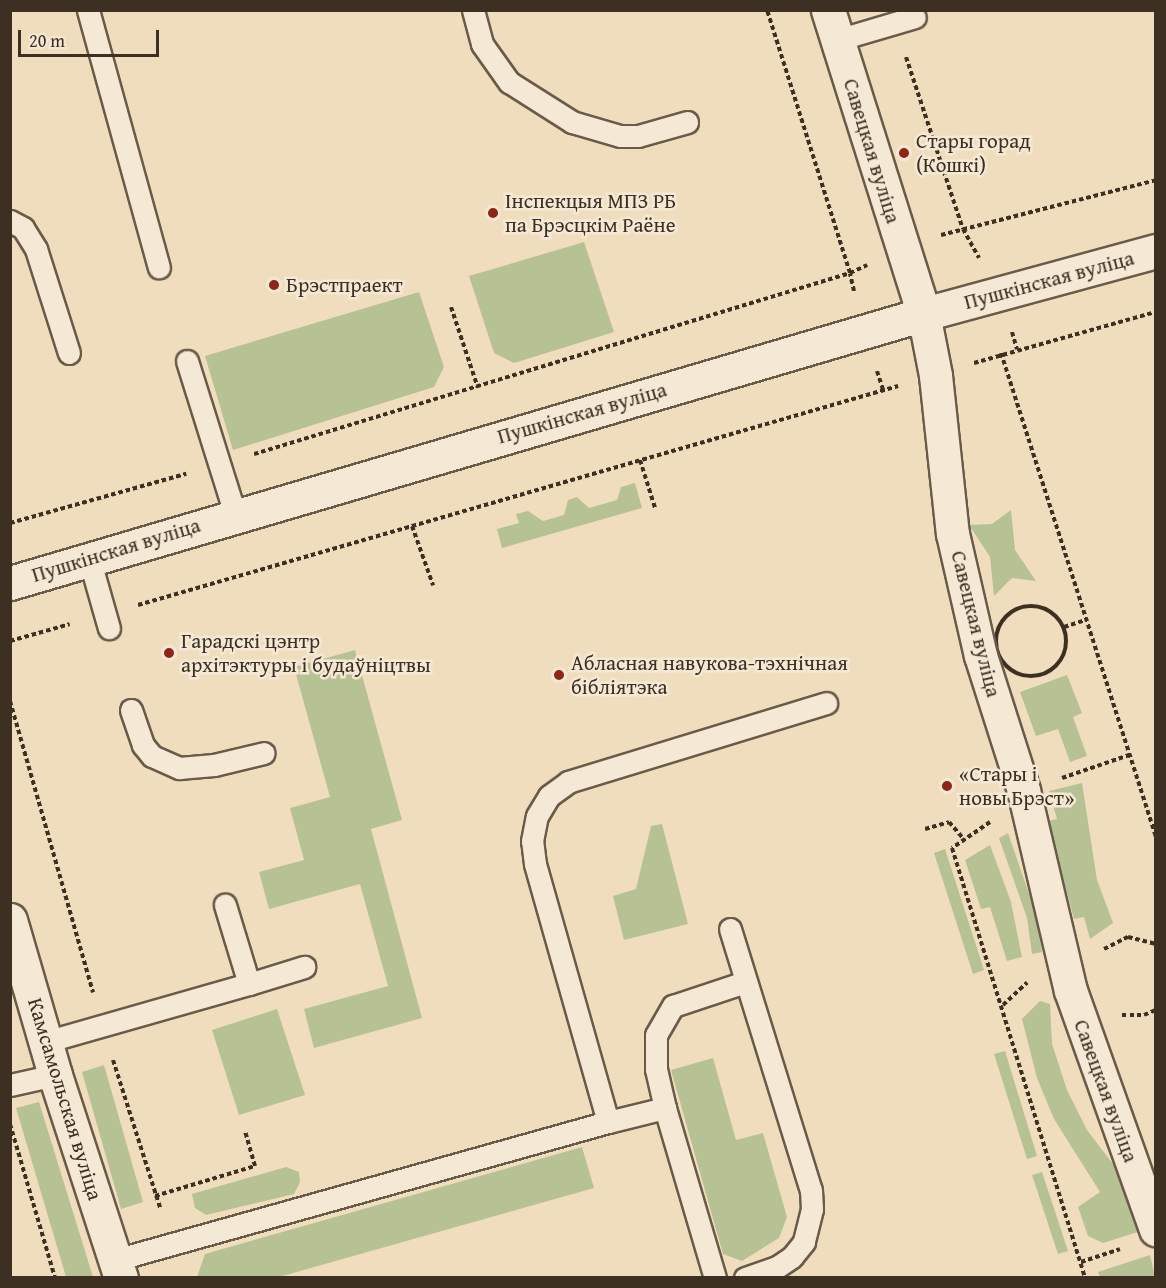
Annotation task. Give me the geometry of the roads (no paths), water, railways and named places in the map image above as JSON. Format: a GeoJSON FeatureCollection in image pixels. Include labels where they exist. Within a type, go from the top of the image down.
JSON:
{"type":"FeatureCollection","features":[{"type":"Feature","properties":{"kind":"street","name":"Савецкая вуліца"},"geometry":{"type":"LineString","coordinates":[[833,25],[924,314],[936,376],[953,534],[981,656],[1026,800],[1071,992],[1155,1230]]}},
{"type":"Feature","properties":{"kind":"street","name":"Пушкінская вуліца"},"geometry":{"type":"LineString","coordinates":[[10,583],[235,514],[924,314],[1155,251]]}},
{"type":"Feature","properties":{"kind":"street","name":"Камсамольская вуліца"},"geometry":{"type":"LineString","coordinates":[[10,920],[55,1075],[118,1269]]}},
{"type":"Feature","properties":{"kind":"lane"},"geometry":{"type":"LineString","coordinates":[[88,10],[159,267]]}},
{"type":"Feature","properties":{"kind":"lane"},"geometry":{"type":"LineString","coordinates":[[473,10],[482,44],[509,82],[572,122],[604,134],[638,136],[687,122]]}},
{"type":"Feature","properties":{"kind":"lane"},"geometry":{"type":"LineString","coordinates":[[833,25],[905,20]]}},
{"type":"Feature","properties":{"kind":"lane"},"geometry":{"type":"LineString","coordinates":[[10,221],[31,237],[69,353]]}},
{"type":"Feature","properties":{"kind":"lane"},"geometry":{"type":"LineString","coordinates":[[187,361],[235,514]]}},
{"type":"Feature","properties":{"kind":"lane"},"geometry":{"type":"LineString","coordinates":[[89,558],[107,621]]}},
{"type":"Feature","properties":{"kind":"lane"},"geometry":{"type":"LineString","coordinates":[[608,1122],[535,864],[532,841],[537,816],[549,796],[568,782],[826,703]]}},
{"type":"Feature","properties":{"kind":"lane"},"geometry":{"type":"LineString","coordinates":[[131,710],[143,746],[152,756],[179,768],[214,765],[264,753]]}},
{"type":"Feature","properties":{"kind":"lane"},"geometry":{"type":"LineString","coordinates":[[225,905],[249,984]]}},
{"type":"Feature","properties":{"kind":"lane"},"geometry":{"type":"LineString","coordinates":[[730,929],[811,1190],[812,1209],[804,1242],[792,1257],[777,1267],[745,1278]]}},
{"type":"Feature","properties":{"kind":"lane"},"geometry":{"type":"LineString","coordinates":[[45,1042],[304,967]]}},
{"type":"Feature","properties":{"kind":"lane"},"geometry":{"type":"LineString","coordinates":[[715,1278],[665,1108],[654,1052],[662,1018],[673,1006],[690,998],[746,982]]}},
{"type":"Feature","properties":{"kind":"lane"},"geometry":{"type":"LineString","coordinates":[[10,1085],[55,1075]]}},
{"type":"Feature","properties":{"kind":"lane"},"geometry":{"type":"LineString","coordinates":[[118,1269],[176,1243],[665,1108]]}},
{"type":"Feature","properties":{"kind":"place","name":"Стары горад (Кошкі)"},"geometry":{"type":"Point","coordinates":[904,153]}},
{"type":"Feature","properties":{"kind":"place","name":"Інспекцыя МПЗ РБ па Брэсцкім Раёне"},"geometry":{"type":"Point","coordinates":[493,213]}},
{"type":"Feature","properties":{"kind":"place","name":"Брэстпраект"},"geometry":{"type":"Point","coordinates":[274,285]}},
{"type":"Feature","properties":{"kind":"place","name":"Гарадскі цэнтр архітэктуры і будаўніцтвы"},"geometry":{"type":"Point","coordinates":[169,653]}},
{"type":"Feature","properties":{"kind":"place","name":"Абласная навукова-тэхнічная бібліятэка"},"geometry":{"type":"Point","coordinates":[559,675]}},
{"type":"Feature","properties":{"kind":"place","name":"«Стары і новы Брэст»"},"geometry":{"type":"Point","coordinates":[947,786]}}]}
